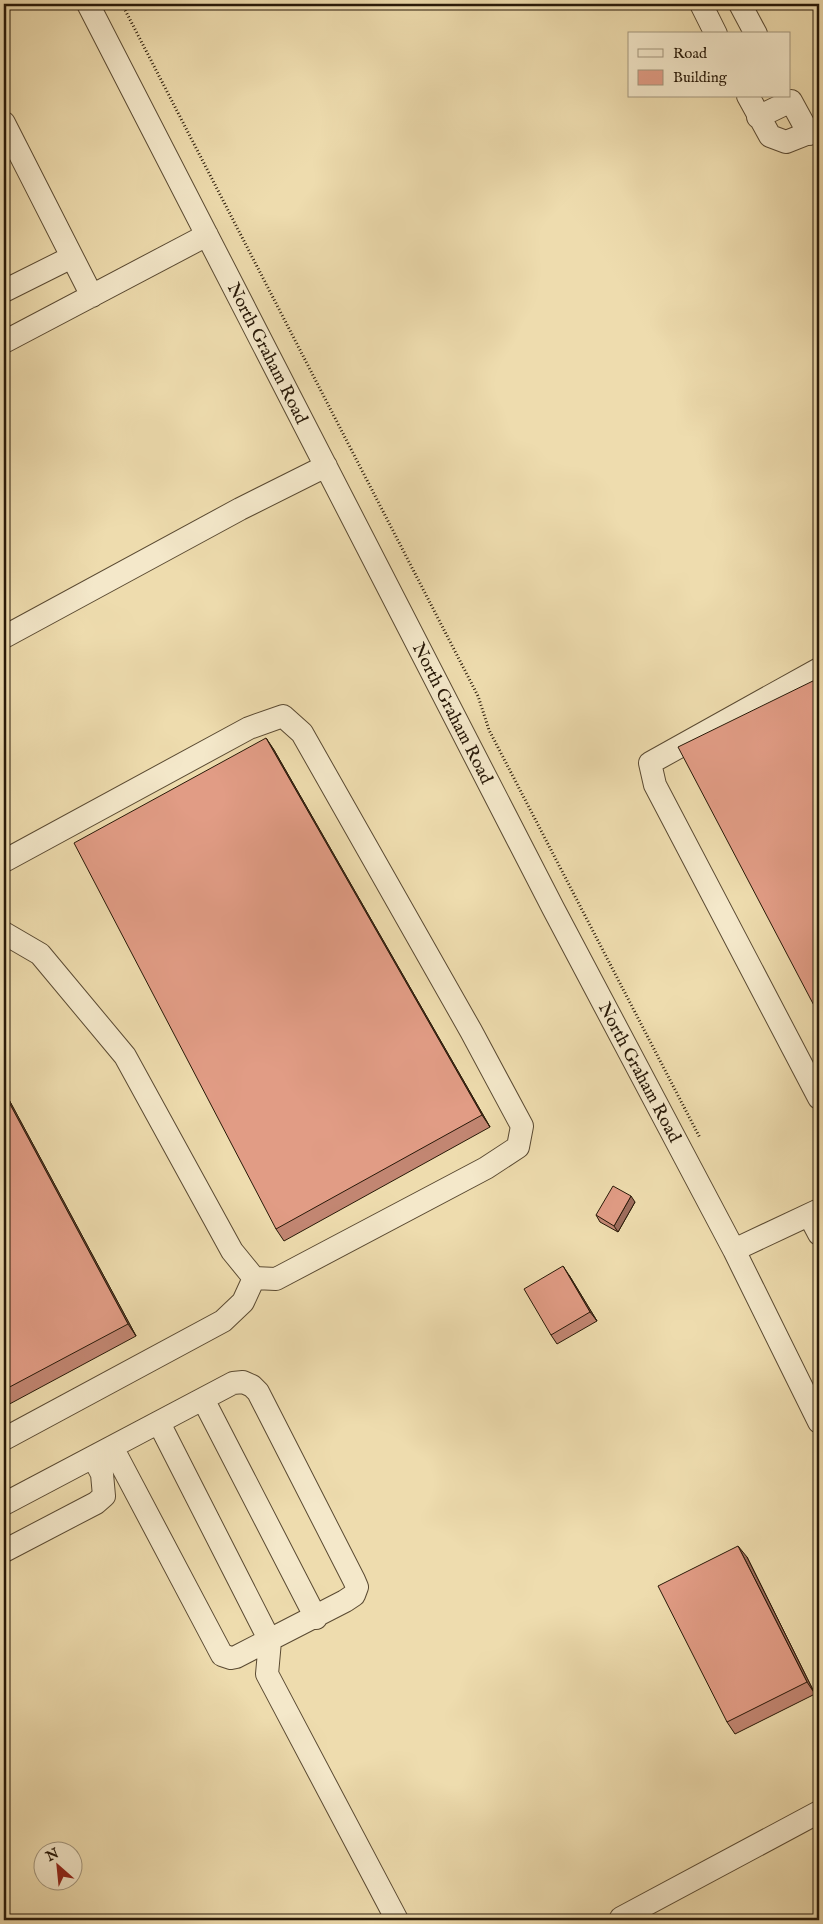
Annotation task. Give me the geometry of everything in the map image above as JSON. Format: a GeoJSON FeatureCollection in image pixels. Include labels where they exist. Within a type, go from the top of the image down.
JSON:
{"type":"FeatureCollection","features":[{"type":"Feature","properties":{"kind":"street","name":"North Graham Road"},"geometry":{"type":"LineString","coordinates":[[88,4],[553,908],[734,1250],[819,1422]]}},
{"type":"Feature","properties":{"kind":"street"},"geometry":{"type":"LineString","coordinates":[[701,4],[715,32]]}},
{"type":"Feature","properties":{"kind":"street"},"geometry":{"type":"LineString","coordinates":[[740,4],[755,32]]}},
{"type":"Feature","properties":{"kind":"street"},"geometry":{"type":"LineString","coordinates":[[749,98],[758,117],[770,136],[786,142],[814,132],[790,99],[758,117]]}},
{"type":"Feature","properties":{"kind":"street"},"geometry":{"type":"LineString","coordinates":[[4,122],[92,296]]}},
{"type":"Feature","properties":{"kind":"street"},"geometry":{"type":"LineString","coordinates":[[4,342],[207,235]]}},
{"type":"Feature","properties":{"kind":"street"},"geometry":{"type":"LineString","coordinates":[[4,291],[72,257]]}},
{"type":"Feature","properties":{"kind":"street"},"geometry":{"type":"LineString","coordinates":[[4,637],[240,509],[326,466]]}},
{"type":"Feature","properties":{"kind":"street"},"geometry":{"type":"LineString","coordinates":[[819,669],[650,764],[655,786],[819,1098]]}},
{"type":"Feature","properties":{"kind":"street"},"geometry":{"type":"LineString","coordinates":[[4,861],[249,728],[283,716],[302,733],[471,1031],[522,1126],[518,1147],[486,1168],[276,1279],[254,1278],[232,1251],[125,1056],[40,954],[6,940]]}},
{"type":"Feature","properties":{"kind":"street"},"geometry":{"type":"LineString","coordinates":[[734,1250],[816,1220]]}},
{"type":"Feature","properties":{"kind":"street"},"geometry":{"type":"LineString","coordinates":[[4,1439],[223,1321],[243,1302],[254,1278]]}},
{"type":"Feature","properties":{"kind":"street"},"geometry":{"type":"LineString","coordinates":[[4,1504],[102,1452],[159,1422],[234,1383],[243,1382],[252,1386],[258,1392],[357,1586],[354,1595],[316,1618],[236,1657],[222,1655],[102,1452]]}},
{"type":"Feature","properties":{"kind":"street"},"geometry":{"type":"LineString","coordinates":[[203,1399],[316,1618]]}},
{"type":"Feature","properties":{"kind":"street"},"geometry":{"type":"LineString","coordinates":[[159,1422],[270,1641],[268,1674],[397,1920]]}},
{"type":"Feature","properties":{"kind":"street"},"geometry":{"type":"LineString","coordinates":[[4,1551],[96,1503],[104,1496],[102,1452]]}},
{"type":"Feature","properties":{"kind":"street"},"geometry":{"type":"LineString","coordinates":[[620,1920],[819,1812]]}},
{"type":"Feature","properties":{"kind":"path"},"geometry":{"type":"LineString","coordinates":[[122,4],[478,696],[489,730],[700,1138]]}},
{"type":"Feature","properties":{"kind":"building"},"geometry":{"type":"Polygon","coordinates":[[[819,678],[819,1015],[678,747],[819,678]]]}},
{"type":"Feature","properties":{"kind":"building"},"geometry":{"type":"Polygon","coordinates":[[[266,738],[482,1115],[276,1229],[74,843],[266,738]]]}},
{"type":"Feature","properties":{"kind":"building"},"geometry":{"type":"Polygon","coordinates":[[[4,1093],[128,1324],[4,1390],[4,1093]]]}},
{"type":"Feature","properties":{"kind":"building"},"geometry":{"type":"Polygon","coordinates":[[[613,1186],[631,1196],[614,1226],[596,1215],[613,1186]]]}},
{"type":"Feature","properties":{"kind":"building"},"geometry":{"type":"Polygon","coordinates":[[[563,1266],[590,1312],[551,1335],[524,1289],[563,1266]]]}},
{"type":"Feature","properties":{"kind":"building"},"geometry":{"type":"Polygon","coordinates":[[[738,1546],[807,1682],[727,1722],[658,1586],[738,1546]]]}}]}
